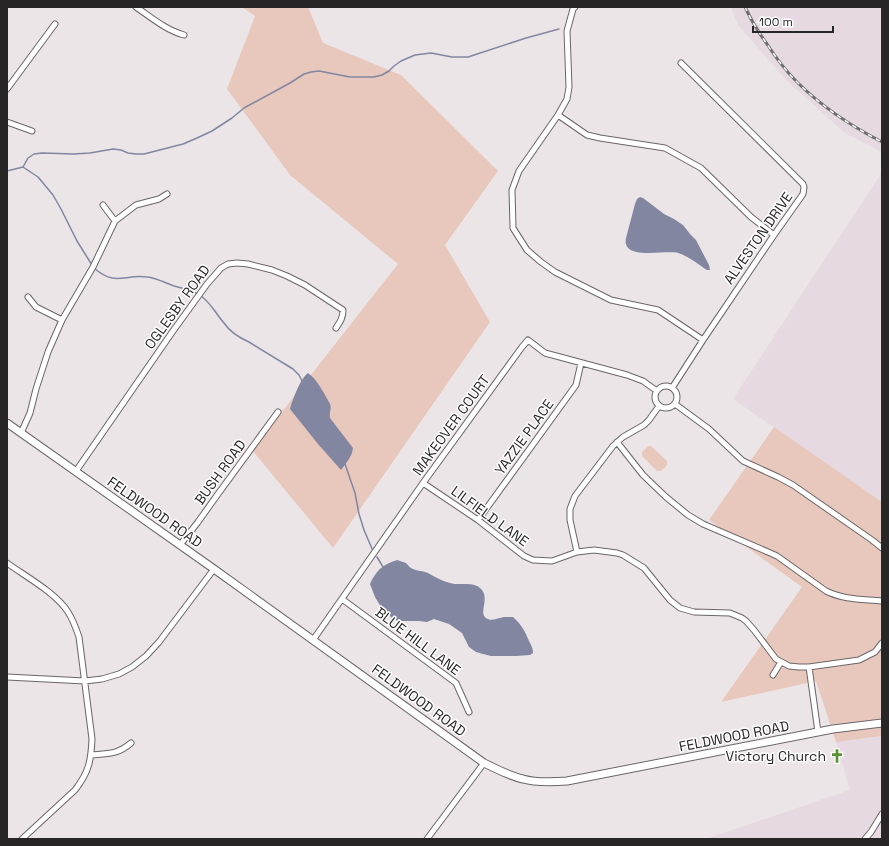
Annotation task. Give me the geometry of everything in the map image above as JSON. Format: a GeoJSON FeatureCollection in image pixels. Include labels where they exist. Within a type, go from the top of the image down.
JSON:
{"type":"FeatureCollection","features":[{"type":"Feature","properties":{"kind":"street"},"geometry":{"type":"LineString","coordinates":[[136,7],[166,29],[184,36]]}},
{"type":"Feature","properties":{"kind":"street"},"geometry":{"type":"LineString","coordinates":[[575,7],[566,31],[567,98],[558,115],[519,171],[512,190],[513,228],[527,250],[555,272],[612,300],[658,310],[703,340]]}},
{"type":"Feature","properties":{"kind":"street"},"geometry":{"type":"LineString","coordinates":[[7,89],[55,24]]}},
{"type":"Feature","properties":{"kind":"street","name":"ALVESTON DRIVE"},"geometry":{"type":"LineString","coordinates":[[672,388],[803,194],[804,188],[803,184],[681,63]]}},
{"type":"Feature","properties":{"kind":"street"},"geometry":{"type":"LineString","coordinates":[[558,115],[587,135],[665,148],[701,168],[751,217],[774,235]]}},
{"type":"Feature","properties":{"kind":"street"},"geometry":{"type":"LineString","coordinates":[[7,122],[32,131]]}},
{"type":"Feature","properties":{"kind":"street"},"geometry":{"type":"LineString","coordinates":[[21,433],[30,413],[48,352],[62,320],[93,267],[115,221],[136,205],[159,199],[167,194]]}},
{"type":"Feature","properties":{"kind":"street"},"geometry":{"type":"LineString","coordinates":[[103,205],[115,221]]}},
{"type":"Feature","properties":{"kind":"street","name":"OGLESBY ROAD"},"geometry":{"type":"LineString","coordinates":[[76,471],[207,284],[221,268],[228,264],[248,264],[272,270],[305,285],[342,310],[343,316],[336,328]]}},
{"type":"Feature","properties":{"kind":"street"},"geometry":{"type":"LineString","coordinates":[[28,297],[36,307],[62,320]]}},
{"type":"Feature","properties":{"kind":"street","name":"MAKEOVER COURT"},"geometry":{"type":"LineString","coordinates":[[313,640],[424,483],[528,340],[545,353],[627,375],[643,381],[657,390]]}},
{"type":"Feature","properties":{"kind":"street","name":"YAZZIE PLACE"},"geometry":{"type":"LineString","coordinates":[[478,520],[576,385],[581,363]]}},
{"type":"Feature","properties":{"kind":"street"},"geometry":{"type":"LineString","coordinates":[[664,386],[672,388],[676,393],[675,404],[666,408],[659,406],[654,398],[657,390],[664,386]]}},
{"type":"Feature","properties":{"kind":"street"},"geometry":{"type":"LineString","coordinates":[[675,404],[709,429],[743,461],[793,485],[882,548]]}},
{"type":"Feature","properties":{"kind":"street"},"geometry":{"type":"LineString","coordinates":[[577,552],[570,520],[570,509],[575,496],[613,446],[623,437],[644,425],[659,406]]}},
{"type":"Feature","properties":{"kind":"street","name":"BUSH ROAD"},"geometry":{"type":"LineString","coordinates":[[180,545],[278,412]]}},
{"type":"Feature","properties":{"kind":"street","name":"FELDWOOD ROAD"},"geometry":{"type":"LineString","coordinates":[[7,423],[214,568],[484,763],[512,776],[546,782],[567,781],[818,732],[858,725],[882,723]]}},
{"type":"Feature","properties":{"kind":"street"},"geometry":{"type":"LineString","coordinates":[[617,442],[643,475],[688,515],[703,524],[777,556],[826,591],[852,599],[882,601]]}},
{"type":"Feature","properties":{"kind":"street","name":"LILFIELD LANE"},"geometry":{"type":"LineString","coordinates":[[424,483],[478,520],[524,556],[532,560],[552,561],[577,552],[594,550],[617,553],[627,557],[644,568],[670,600],[680,608],[694,612],[730,612],[742,618],[754,630],[773,656],[781,662]]}},
{"type":"Feature","properties":{"kind":"street"},"geometry":{"type":"LineString","coordinates":[[7,563],[60,602],[75,624],[79,637],[92,739],[89,765],[86,774],[75,790],[22,839]]}},
{"type":"Feature","properties":{"kind":"street"},"geometry":{"type":"LineString","coordinates":[[7,677],[85,681],[102,679],[119,674],[132,667],[146,656],[159,642],[214,568]]}},
{"type":"Feature","properties":{"kind":"street","name":"BLUE HILL LANE"},"geometry":{"type":"LineString","coordinates":[[342,599],[456,683],[469,712]]}},
{"type":"Feature","properties":{"kind":"street"},"geometry":{"type":"LineString","coordinates":[[773,675],[781,662],[793,666],[809,667],[859,660],[875,652],[882,643]]}},
{"type":"Feature","properties":{"kind":"street"},"geometry":{"type":"LineString","coordinates":[[809,667],[818,732]]}},
{"type":"Feature","properties":{"kind":"street"},"geometry":{"type":"LineString","coordinates":[[91,755],[116,752],[124,749],[130,743]]}},
{"type":"Feature","properties":{"kind":"street"},"geometry":{"type":"LineString","coordinates":[[426,839],[484,763]]}},
{"type":"Feature","properties":{"kind":"street"},"geometry":{"type":"LineString","coordinates":[[865,839],[882,814]]}},
{"type":"Feature","properties":{"kind":"shaded area"},"geometry":{"type":"Polygon","coordinates":[[[242,7],[308,7],[323,43],[401,75],[498,171],[445,245],[490,322],[333,548],[252,450],[398,264],[290,175],[227,89],[255,16],[242,7]]]}},
{"type":"Feature","properties":{"kind":"shaded area"},"geometry":{"type":"Polygon","coordinates":[[[731,7],[882,7],[882,152],[845,133],[785,79],[738,25],[731,7]]]}},
{"type":"Feature","properties":{"kind":"shaded area"},"geometry":{"type":"Polygon","coordinates":[[[882,172],[882,502],[733,399],[882,172]]]}},
{"type":"Feature","properties":{"kind":"shaded area"},"geometry":{"type":"Polygon","coordinates":[[[774,427],[882,502],[882,736],[836,742],[816,681],[721,702],[802,587],[709,520],[774,427]]]}},
{"type":"Feature","properties":{"kind":"shaded area"},"geometry":{"type":"Polygon","coordinates":[[[648,446],[651,446],[667,461],[667,465],[661,471],[657,471],[642,456],[642,452],[648,446]]]}},
{"type":"Feature","properties":{"kind":"shaded area"},"geometry":{"type":"Polygon","coordinates":[[[882,736],[882,839],[706,839],[850,790],[836,742],[882,736]]]}},
{"type":"Feature","properties":{"kind":"water"},"geometry":{"type":"Polygon","coordinates":[[[640,197],[683,225],[696,240],[709,265],[710,270],[707,270],[682,254],[673,252],[641,253],[629,249],[626,243],[626,238],[635,204],[637,199],[640,197]]]}},
{"type":"Feature","properties":{"kind":"water"},"geometry":{"type":"Polygon","coordinates":[[[308,373],[318,383],[330,404],[330,418],[353,448],[350,457],[341,470],[290,409],[300,384],[308,373]]]}},
{"type":"Feature","properties":{"kind":"water"},"geometry":{"type":"Polygon","coordinates":[[[397,560],[406,563],[412,569],[428,573],[447,582],[454,584],[469,584],[480,588],[483,592],[485,600],[483,612],[484,616],[490,620],[513,617],[524,631],[532,647],[533,653],[530,655],[516,656],[491,656],[476,652],[469,647],[462,633],[449,624],[434,619],[427,622],[398,621],[393,619],[381,607],[370,584],[381,568],[397,560]]]}},
{"type":"Feature","properties":{"kind":"waterway"},"geometry":{"type":"LineString","coordinates":[[23,167],[28,158],[34,154],[90,153],[113,149],[128,153],[144,154],[183,144],[212,131],[244,108],[304,74],[311,72],[319,71],[350,77],[374,77],[382,75],[401,61],[415,55],[431,53],[452,57],[468,57],[559,29]]}},
{"type":"Feature","properties":{"kind":"waterway"},"geometry":{"type":"LineString","coordinates":[[7,171],[23,167],[38,177],[53,195],[77,241],[92,265]]}},
{"type":"Feature","properties":{"kind":"waterway"},"geometry":{"type":"LineString","coordinates":[[94,268],[108,277],[139,277],[158,279],[198,294]]}},
{"type":"Feature","properties":{"kind":"waterway"},"geometry":{"type":"LineString","coordinates":[[201,296],[208,302],[232,332],[293,369],[302,381]]}},
{"type":"Feature","properties":{"kind":"waterway"},"geometry":{"type":"LineString","coordinates":[[345,464],[355,493],[364,530],[373,551]]}},
{"type":"Feature","properties":{"kind":"waterway"},"geometry":{"type":"LineString","coordinates":[[377,557],[383,567]]}},
{"type":"Feature","properties":{"kind":"railway"},"geometry":{"type":"LineString","coordinates":[[745,7],[755,26],[774,54],[797,82],[816,100],[837,115],[882,142]]}},
{"type":"Feature","properties":{"kind":"place","name":"Victory Church"},"geometry":{"type":"Point","coordinates":[837,756]}}]}
